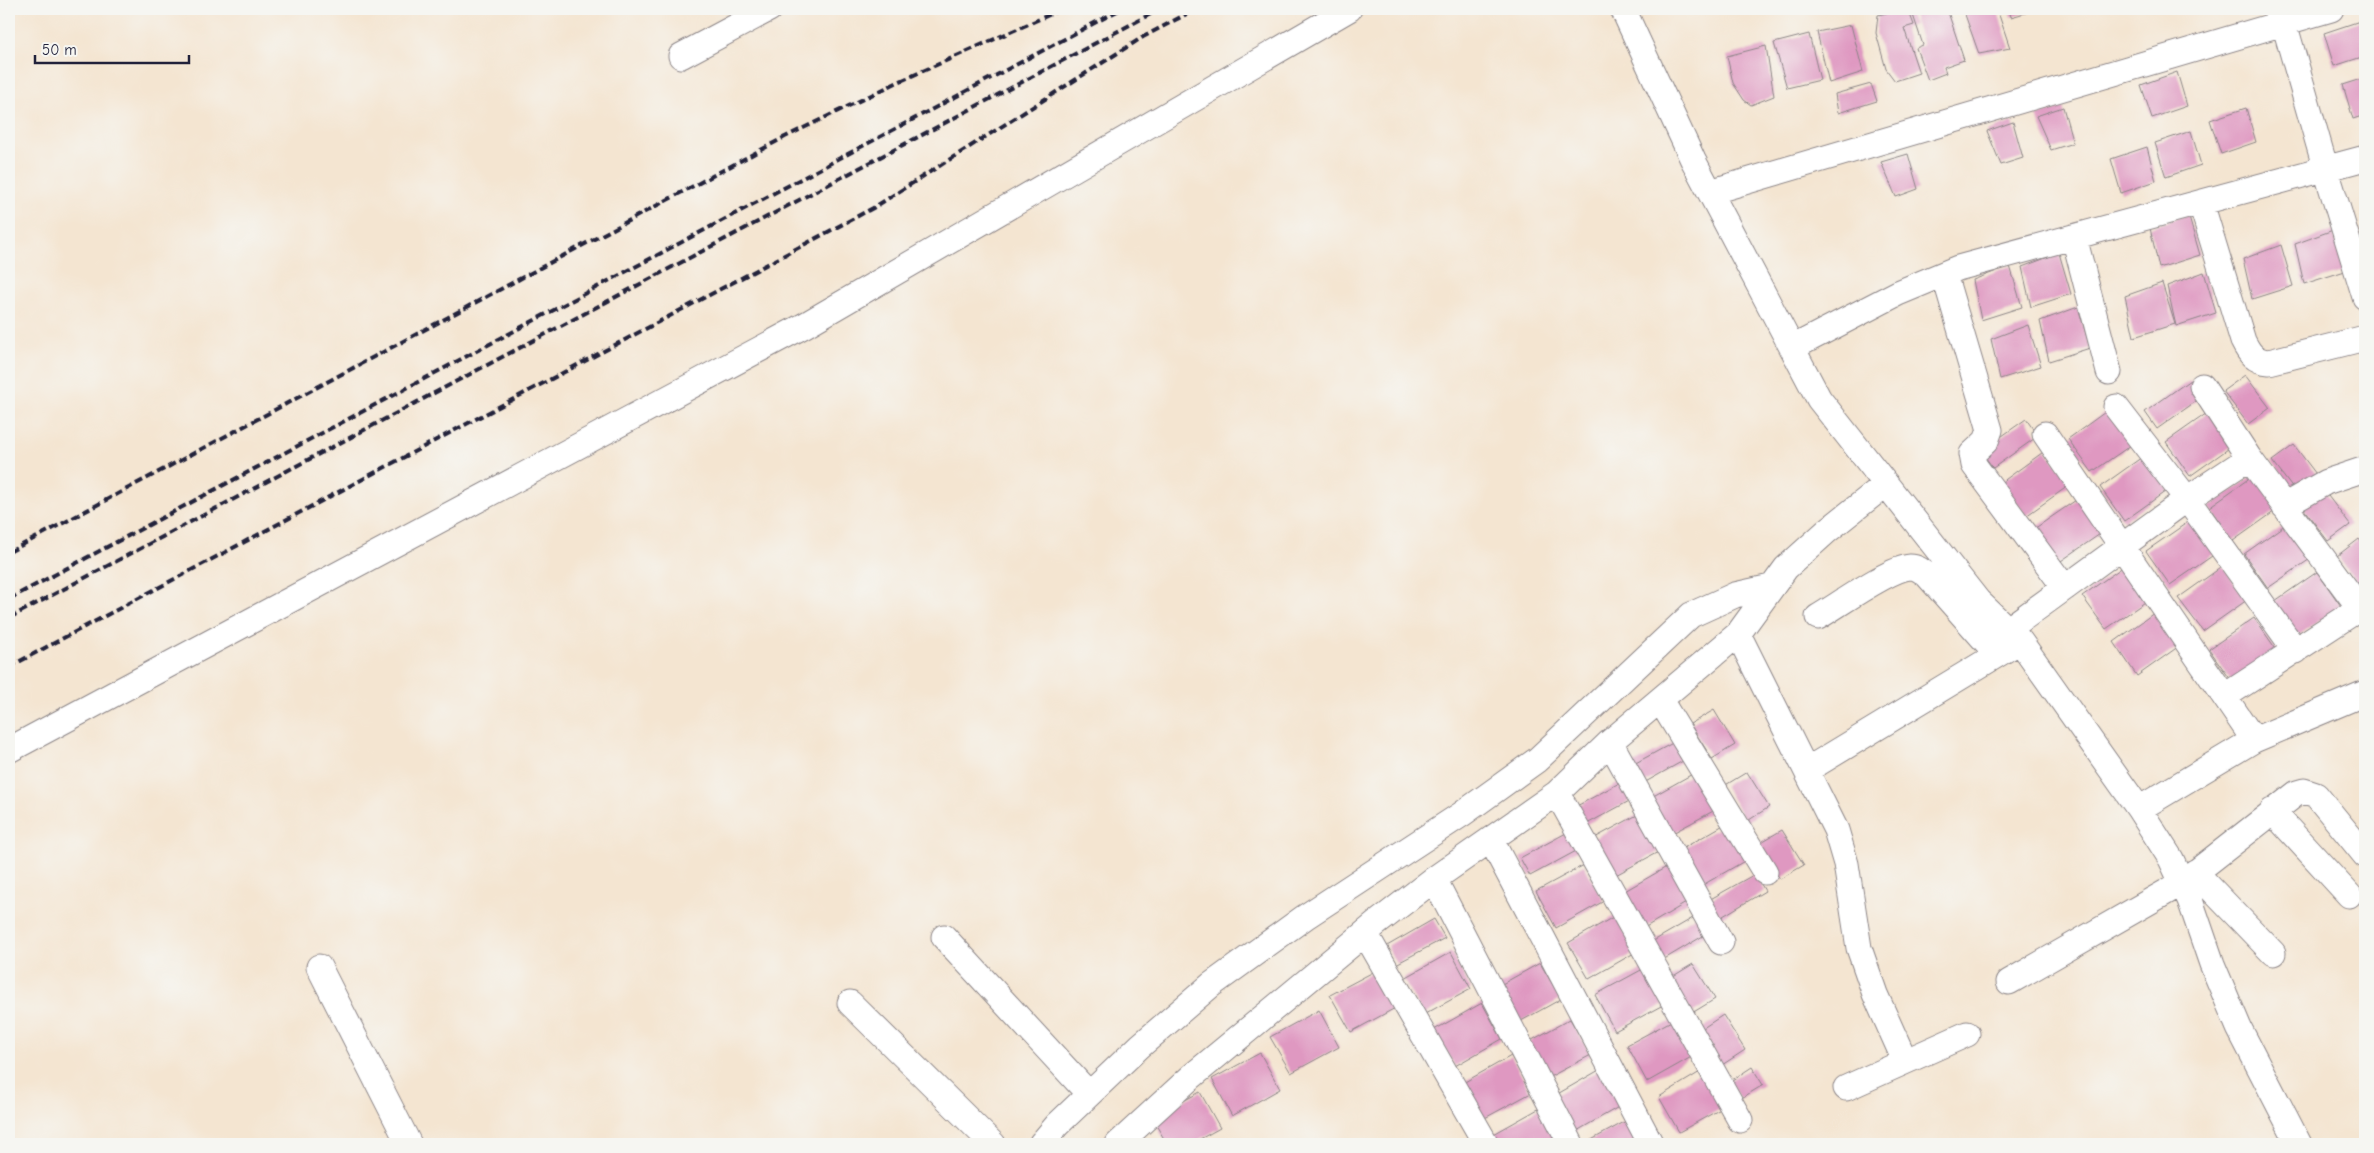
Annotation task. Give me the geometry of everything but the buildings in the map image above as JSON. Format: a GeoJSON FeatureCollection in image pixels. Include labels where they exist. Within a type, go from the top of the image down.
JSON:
{"type":"FeatureCollection","features":[{"type":"Feature","properties":{"kind":"street"},"geometry":{"type":"LineString","coordinates":[[681,56],[769,9]]}},
{"type":"Feature","properties":{"kind":"street"},"geometry":{"type":"LineString","coordinates":[[9,750],[805,325],[1349,9]]}},
{"type":"Feature","properties":{"kind":"street"},"geometry":{"type":"LineString","coordinates":[[1623,9],[1710,192],[1819,399],[1978,601],[2014,635],[2139,808],[2171,859],[2188,878],[2273,953]]}},
{"type":"Feature","properties":{"kind":"street"},"geometry":{"type":"LineString","coordinates":[[1710,192],[2331,9]]}},
{"type":"Feature","properties":{"kind":"street"},"geometry":{"type":"LineString","coordinates":[[2284,23],[2326,170],[2364,284]]}},
{"type":"Feature","properties":{"kind":"street"},"geometry":{"type":"LineString","coordinates":[[1792,348],[1898,294],[1958,268],[2365,158]]}},
{"type":"Feature","properties":{"kind":"street"},"geometry":{"type":"LineString","coordinates":[[2201,203],[2243,341],[2255,358],[2260,361],[2269,362],[2365,338]]}},
{"type":"Feature","properties":{"kind":"street"},"geometry":{"type":"LineString","coordinates":[[2074,237],[2110,372]]}},
{"type":"Feature","properties":{"kind":"street"},"geometry":{"type":"LineString","coordinates":[[1944,274],[1990,430],[1986,441],[1974,450],[1972,454],[1974,465],[2065,588]]}},
{"type":"Feature","properties":{"kind":"street"},"geometry":{"type":"LineString","coordinates":[[2202,386],[2249,458],[2363,612],[2296,651],[2225,696]]}},
{"type":"Feature","properties":{"kind":"street"},"geometry":{"type":"LineString","coordinates":[[2116,407],[2187,499],[2296,651]]}},
{"type":"Feature","properties":{"kind":"street"},"geometry":{"type":"LineString","coordinates":[[2045,434],[2254,740]]}},
{"type":"Feature","properties":{"kind":"street"},"geometry":{"type":"LineString","coordinates":[[1807,770],[1997,654],[2014,635],[2065,588],[2187,499],[2249,458]]}},
{"type":"Feature","properties":{"kind":"street"},"geometry":{"type":"LineString","coordinates":[[2284,506],[2326,482],[2365,469]]}},
{"type":"Feature","properties":{"kind":"street"},"geometry":{"type":"LineString","coordinates":[[1118,1144],[1191,1077],[1365,933],[1434,879],[1557,793],[1610,742],[1738,634],[1786,568],[1886,484]]}},
{"type":"Feature","properties":{"kind":"street"},"geometry":{"type":"LineString","coordinates":[[1818,617],[1893,572],[1910,567],[1918,569],[1927,575],[1997,654]]}},
{"type":"Feature","properties":{"kind":"street"},"geometry":{"type":"LineString","coordinates":[[1042,1144],[1057,1125],[1140,1046],[1211,985],[1305,917],[1462,814],[1537,760],[1691,615],[1735,595],[1771,587]]}},
{"type":"Feature","properties":{"kind":"street"},"geometry":{"type":"LineString","coordinates":[[1738,634],[1836,830],[1846,864],[1859,948],[1875,994],[1905,1061]]}},
{"type":"Feature","properties":{"kind":"street"},"geometry":{"type":"LineString","coordinates":[[2139,808],[2254,740],[2365,693]]}},
{"type":"Feature","properties":{"kind":"street"},"geometry":{"type":"LineString","coordinates":[[1660,700],[1765,872]]}},
{"type":"Feature","properties":{"kind":"street"},"geometry":{"type":"LineString","coordinates":[[1610,742],[1722,942]]}},
{"type":"Feature","properties":{"kind":"street"},"geometry":{"type":"LineString","coordinates":[[2009,982],[2188,878],[2297,793],[2310,792],[2316,795],[2365,855]]}},
{"type":"Feature","properties":{"kind":"street"},"geometry":{"type":"LineString","coordinates":[[1557,793],[1740,1120]]}},
{"type":"Feature","properties":{"kind":"street"},"geometry":{"type":"LineString","coordinates":[[2272,812],[2349,896]]}},
{"type":"Feature","properties":{"kind":"street"},"geometry":{"type":"LineString","coordinates":[[1490,840],[1651,1144]]}},
{"type":"Feature","properties":{"kind":"street"},"geometry":{"type":"LineString","coordinates":[[2188,878],[2239,1028],[2299,1144]]}},
{"type":"Feature","properties":{"kind":"street"},"geometry":{"type":"LineString","coordinates":[[1434,879],[1571,1144]]}},
{"type":"Feature","properties":{"kind":"street"},"geometry":{"type":"LineString","coordinates":[[1365,933],[1486,1144]]}},
{"type":"Feature","properties":{"kind":"street"},"geometry":{"type":"LineString","coordinates":[[944,937],[1090,1094]]}},
{"type":"Feature","properties":{"kind":"street"},"geometry":{"type":"LineString","coordinates":[[319,967],[409,1144]]}},
{"type":"Feature","properties":{"kind":"street"},"geometry":{"type":"LineString","coordinates":[[850,1003],[993,1144]]}},
{"type":"Feature","properties":{"kind":"street"},"geometry":{"type":"LineString","coordinates":[[1846,1088],[1967,1034]]}},
{"type":"Feature","properties":{"kind":"railway"},"geometry":{"type":"LineString","coordinates":[[9,552],[785,137],[896,83],[1062,9]]}},
{"type":"Feature","properties":{"kind":"railway"},"geometry":{"type":"LineString","coordinates":[[9,599],[1121,9]]}},
{"type":"Feature","properties":{"kind":"railway"},"geometry":{"type":"LineString","coordinates":[[9,618],[1160,9]]}},
{"type":"Feature","properties":{"kind":"railway"},"geometry":{"type":"LineString","coordinates":[[9,667],[873,208],[1143,37],[1196,9]]}}]}
